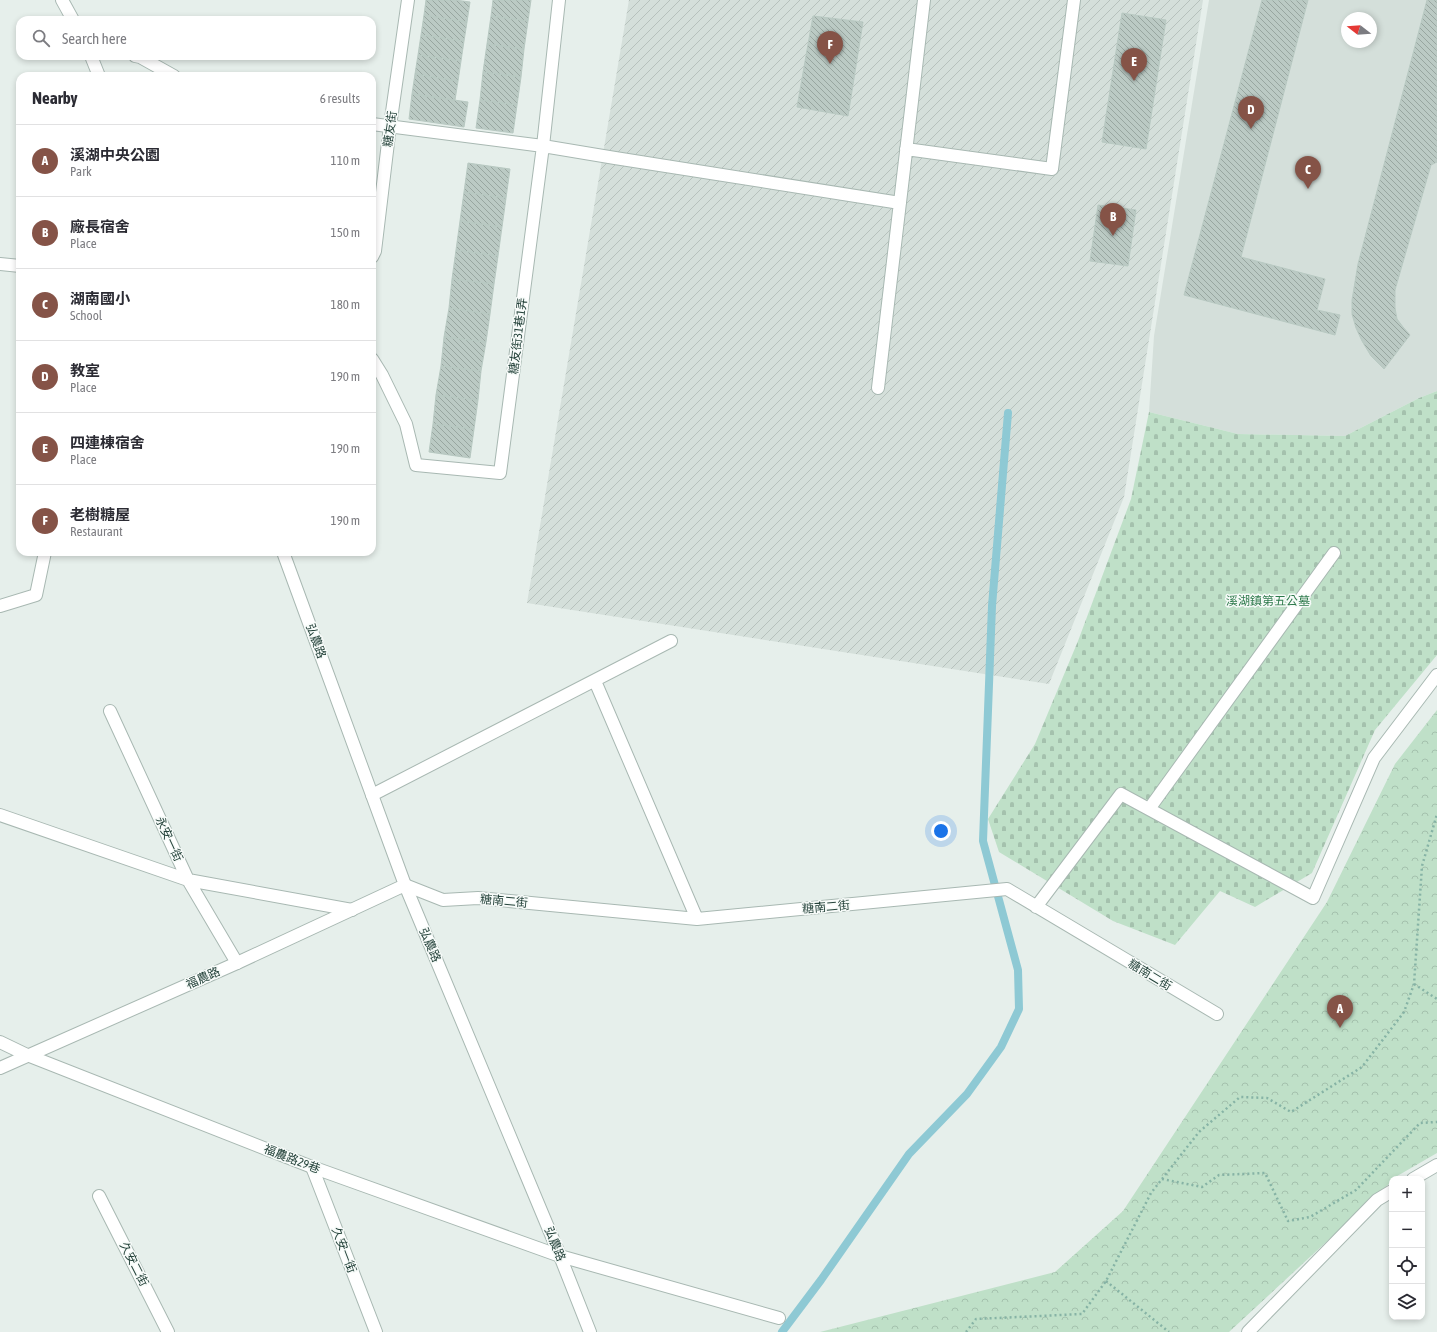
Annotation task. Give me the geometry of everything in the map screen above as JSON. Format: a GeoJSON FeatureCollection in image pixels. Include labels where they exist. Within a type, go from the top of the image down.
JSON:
{"type":"FeatureCollection","features":[{"type":"Feature","properties":{"kind":"street"},"geometry":{"type":"LineString","coordinates":[[62,0],[71,16]]}},
{"type":"Feature","properties":{"kind":"street","name":"糖友街"},"geometry":{"type":"LineString","coordinates":[[376,243],[390,126],[408,0]]}},
{"type":"Feature","properties":{"kind":"street","name":"糖友街31巷1弄"},"geometry":{"type":"LineString","coordinates":[[376,365],[382,374],[406,424],[416,466],[500,473],[543,146],[559,0]]}},
{"type":"Feature","properties":{"kind":"street"},"geometry":{"type":"LineString","coordinates":[[878,388],[924,0]]}},
{"type":"Feature","properties":{"kind":"street"},"geometry":{"type":"LineString","coordinates":[[906,149],[1052,170],[1074,0]]}},
{"type":"Feature","properties":{"kind":"street"},"geometry":{"type":"LineString","coordinates":[[93,60],[97,72]]}},
{"type":"Feature","properties":{"kind":"street"},"geometry":{"type":"LineString","coordinates":[[145,60],[167,72]]}},
{"type":"Feature","properties":{"kind":"street"},"geometry":{"type":"LineString","coordinates":[[376,124],[543,146],[900,203]]}},
{"type":"Feature","properties":{"kind":"street"},"geometry":{"type":"LineString","coordinates":[[0,264],[16,266]]}},
{"type":"Feature","properties":{"kind":"street"},"geometry":{"type":"LineString","coordinates":[[1149,809],[1334,553]]}},
{"type":"Feature","properties":{"kind":"street"},"geometry":{"type":"LineString","coordinates":[[0,606],[36,595],[44,556]]}},
{"type":"Feature","properties":{"kind":"street","name":"弘農路"},"geometry":{"type":"LineString","coordinates":[[284,556],[405,885],[560,1256],[590,1332]]}},
{"type":"Feature","properties":{"kind":"street"},"geometry":{"type":"LineString","coordinates":[[372,795],[671,641]]}},
{"type":"Feature","properties":{"kind":"street"},"geometry":{"type":"LineString","coordinates":[[1036,907],[1121,794],[1313,898],[1374,758],[1437,675]]}},
{"type":"Feature","properties":{"kind":"street"},"geometry":{"type":"LineString","coordinates":[[595,681],[697,919]]}},
{"type":"Feature","properties":{"kind":"street","name":"永安一街"},"geometry":{"type":"LineString","coordinates":[[110,711],[188,880],[237,963]]}},
{"type":"Feature","properties":{"kind":"street"},"geometry":{"type":"LineString","coordinates":[[0,814],[188,880],[352,910]]}},
{"type":"Feature","properties":{"kind":"street","name":"糖南二街"},"geometry":{"type":"LineString","coordinates":[[405,885],[443,900],[478,898],[697,919],[1007,890],[1217,1014]]}},
{"type":"Feature","properties":{"kind":"street","name":"福農路"},"geometry":{"type":"LineString","coordinates":[[0,1068],[237,963],[405,885]]}},
{"type":"Feature","properties":{"kind":"street","name":"福農路29巷"},"geometry":{"type":"LineString","coordinates":[[0,1042],[27,1055],[312,1168],[560,1256],[779,1318]]}},
{"type":"Feature","properties":{"kind":"street"},"geometry":{"type":"LineString","coordinates":[[1418,1176],[1437,1165]]}},
{"type":"Feature","properties":{"kind":"street","name":"久安一街"},"geometry":{"type":"LineString","coordinates":[[312,1168],[376,1332]]}},
{"type":"Feature","properties":{"kind":"street"},"geometry":{"type":"LineString","coordinates":[[1248,1332],[1377,1200],[1389,1194]]}},
{"type":"Feature","properties":{"kind":"street","name":"久安二街"},"geometry":{"type":"LineString","coordinates":[[99,1196],[168,1332]]}},
{"type":"Feature","properties":{"kind":"path"},"geometry":{"type":"LineString","coordinates":[[966,1332],[976,1319],[1082,1314],[1106,1281],[1151,1193],[1199,1132],[1240,1097],[1267,1098],[1291,1112],[1362,1067],[1404,1012],[1414,984],[1422,866],[1437,814]]}},
{"type":"Feature","properties":{"kind":"path"},"geometry":{"type":"LineString","coordinates":[[1414,984],[1437,999]]}},
{"type":"Feature","properties":{"kind":"path"},"geometry":{"type":"LineString","coordinates":[[1162,1179],[1202,1188],[1219,1175],[1265,1173],[1288,1220],[1310,1217],[1356,1190],[1420,1123],[1437,1122]]}},
{"type":"Feature","properties":{"kind":"path"},"geometry":{"type":"LineString","coordinates":[[1106,1281],[1170,1332]]}},
{"type":"Feature","properties":{"kind":"shaded area"},"geometry":{"type":"Polygon","coordinates":[[[629,0],[1203,0],[1124,497],[1049,684],[527,603],[629,0]]]}},
{"type":"Feature","properties":{"kind":"shaded area"},"geometry":{"type":"Polygon","coordinates":[[[1209,0],[1437,0],[1437,391],[1419,398],[1345,436],[1238,434],[1149,412],[1154,336],[1209,0]]]}},
{"type":"Feature","properties":{"kind":"green space","name":"溪湖鎮第五公墓"},"geometry":{"type":"Polygon","coordinates":[[[1437,391],[1437,655],[1375,730],[1312,873],[1255,907],[1220,891],[1175,945],[1113,921],[999,852],[988,819],[1035,744],[1078,641],[1131,499],[1149,412],[1238,434],[1345,436],[1419,398],[1437,391]]]}},
{"type":"Feature","properties":{"kind":"green space"},"geometry":{"type":"Polygon","coordinates":[[[1437,710],[1437,1153],[1397,1176],[1389,1176],[1389,1184],[1229,1332],[820,1332],[1055,1272],[1123,1211],[1327,902],[1395,764],[1437,710]]]}},
{"type":"Feature","properties":{"kind":"building"},"geometry":{"type":"Polygon","coordinates":[[[426,0],[455,0],[470,2],[467,22],[424,15],[426,0]]]}},
{"type":"Feature","properties":{"kind":"building"},"geometry":{"type":"Polygon","coordinates":[[[493,0],[531,0],[528,21],[491,16],[493,0]]]}},
{"type":"Feature","properties":{"kind":"building"},"geometry":{"type":"Polygon","coordinates":[[[1262,0],[1308,0],[1241,257],[1325,279],[1317,310],[1340,315],[1335,335],[1184,295],[1262,0]]]}},
{"type":"Feature","properties":{"kind":"building"},"geometry":{"type":"Polygon","coordinates":[[[1427,0],[1437,0],[1437,162],[1431,165],[1395,290],[1395,308],[1397,319],[1410,335],[1384,369],[1371,356],[1362,341],[1352,314],[1352,300],[1358,264],[1427,0]]]}},
{"type":"Feature","properties":{"kind":"building"},"geometry":{"type":"Polygon","coordinates":[[[1122,13],[1166,20],[1146,149],[1102,142],[1122,13]]]}},
{"type":"Feature","properties":{"kind":"building"},"geometry":{"type":"Polygon","coordinates":[[[424,15],[467,22],[464,41],[421,35],[424,15]]]}},
{"type":"Feature","properties":{"kind":"building"},"geometry":{"type":"Polygon","coordinates":[[[491,16],[528,21],[524,49],[487,44],[491,16]]]}},
{"type":"Feature","properties":{"kind":"building"},"geometry":{"type":"Polygon","coordinates":[[[813,16],[863,22],[848,116],[797,107],[813,16]]]}},
{"type":"Feature","properties":{"kind":"building"},"geometry":{"type":"Polygon","coordinates":[[[421,35],[464,41],[461,61],[418,55],[421,35]]]}},
{"type":"Feature","properties":{"kind":"building"},"geometry":{"type":"Polygon","coordinates":[[[487,44],[524,49],[521,77],[483,72],[487,44]]]}},
{"type":"Feature","properties":{"kind":"building"},"geometry":{"type":"Polygon","coordinates":[[[418,55],[461,61],[458,81],[415,74],[418,55]]]}},
{"type":"Feature","properties":{"kind":"building"},"geometry":{"type":"Polygon","coordinates":[[[483,72],[521,77],[517,105],[480,100],[483,72]]]}},
{"type":"Feature","properties":{"kind":"building"},"geometry":{"type":"Polygon","coordinates":[[[415,74],[458,81],[455,100],[412,94],[415,74]]]}},
{"type":"Feature","properties":{"kind":"building"},"geometry":{"type":"Polygon","coordinates":[[[412,94],[468,102],[464,127],[409,119],[412,94]]]}},
{"type":"Feature","properties":{"kind":"building"},"geometry":{"type":"Polygon","coordinates":[[[480,100],[517,105],[513,133],[476,128],[480,100]]]}},
{"type":"Feature","properties":{"kind":"building"},"geometry":{"type":"Polygon","coordinates":[[[468,163],[510,169],[506,198],[464,192],[468,163]]]}},
{"type":"Feature","properties":{"kind":"building"},"geometry":{"type":"Polygon","coordinates":[[[464,192],[506,198],[502,227],[460,221],[464,192]]]}},
{"type":"Feature","properties":{"kind":"building"},"geometry":{"type":"Polygon","coordinates":[[[1098,205],[1136,210],[1128,266],[1090,261],[1098,205]]]}},
{"type":"Feature","properties":{"kind":"building"},"geometry":{"type":"Polygon","coordinates":[[[460,221],[502,227],[498,256],[456,250],[460,221]]]}},
{"type":"Feature","properties":{"kind":"building"},"geometry":{"type":"Polygon","coordinates":[[[456,250],[498,256],[494,284],[452,279],[456,250]]]}},
{"type":"Feature","properties":{"kind":"building"},"geometry":{"type":"Polygon","coordinates":[[[452,279],[494,284],[490,314],[449,308],[452,279]]]}},
{"type":"Feature","properties":{"kind":"building"},"geometry":{"type":"Polygon","coordinates":[[[449,308],[490,314],[486,342],[444,337],[449,308]]]}},
{"type":"Feature","properties":{"kind":"building"},"geometry":{"type":"Polygon","coordinates":[[[444,337],[486,342],[481,371],[441,366],[444,337]]]}},
{"type":"Feature","properties":{"kind":"building"},"geometry":{"type":"Polygon","coordinates":[[[441,366],[481,371],[478,400],[436,395],[441,366]]]}},
{"type":"Feature","properties":{"kind":"building"},"geometry":{"type":"Polygon","coordinates":[[[436,395],[478,400],[474,429],[433,424],[436,395]]]}},
{"type":"Feature","properties":{"kind":"building"},"geometry":{"type":"Polygon","coordinates":[[[433,424],[474,429],[470,458],[429,452],[433,424]]]}},
{"type":"Feature","properties":{"kind":"waterway"},"geometry":{"type":"LineString","coordinates":[[782,1332],[821,1280],[909,1154],[967,1094],[1001,1047],[1019,1009],[1018,970],[983,841],[992,606],[1008,413]]}},
{"type":"Feature","properties":{"kind":"place","name":"老樹糖屋"},"geometry":{"type":"Point","coordinates":[830,64]}},
{"type":"Feature","properties":{"kind":"place","name":"四連棟宿舍"},"geometry":{"type":"Point","coordinates":[1134,81]}},
{"type":"Feature","properties":{"kind":"place","name":"教室"},"geometry":{"type":"Point","coordinates":[1251,129]}},
{"type":"Feature","properties":{"kind":"place","name":"湖南國小"},"geometry":{"type":"Point","coordinates":[1308,189]}},
{"type":"Feature","properties":{"kind":"place","name":"廠長宿舍"},"geometry":{"type":"Point","coordinates":[1113,236]}},
{"type":"Feature","properties":{"kind":"place","name":"溪湖中央公園"},"geometry":{"type":"Point","coordinates":[1340,1028]}}]}
